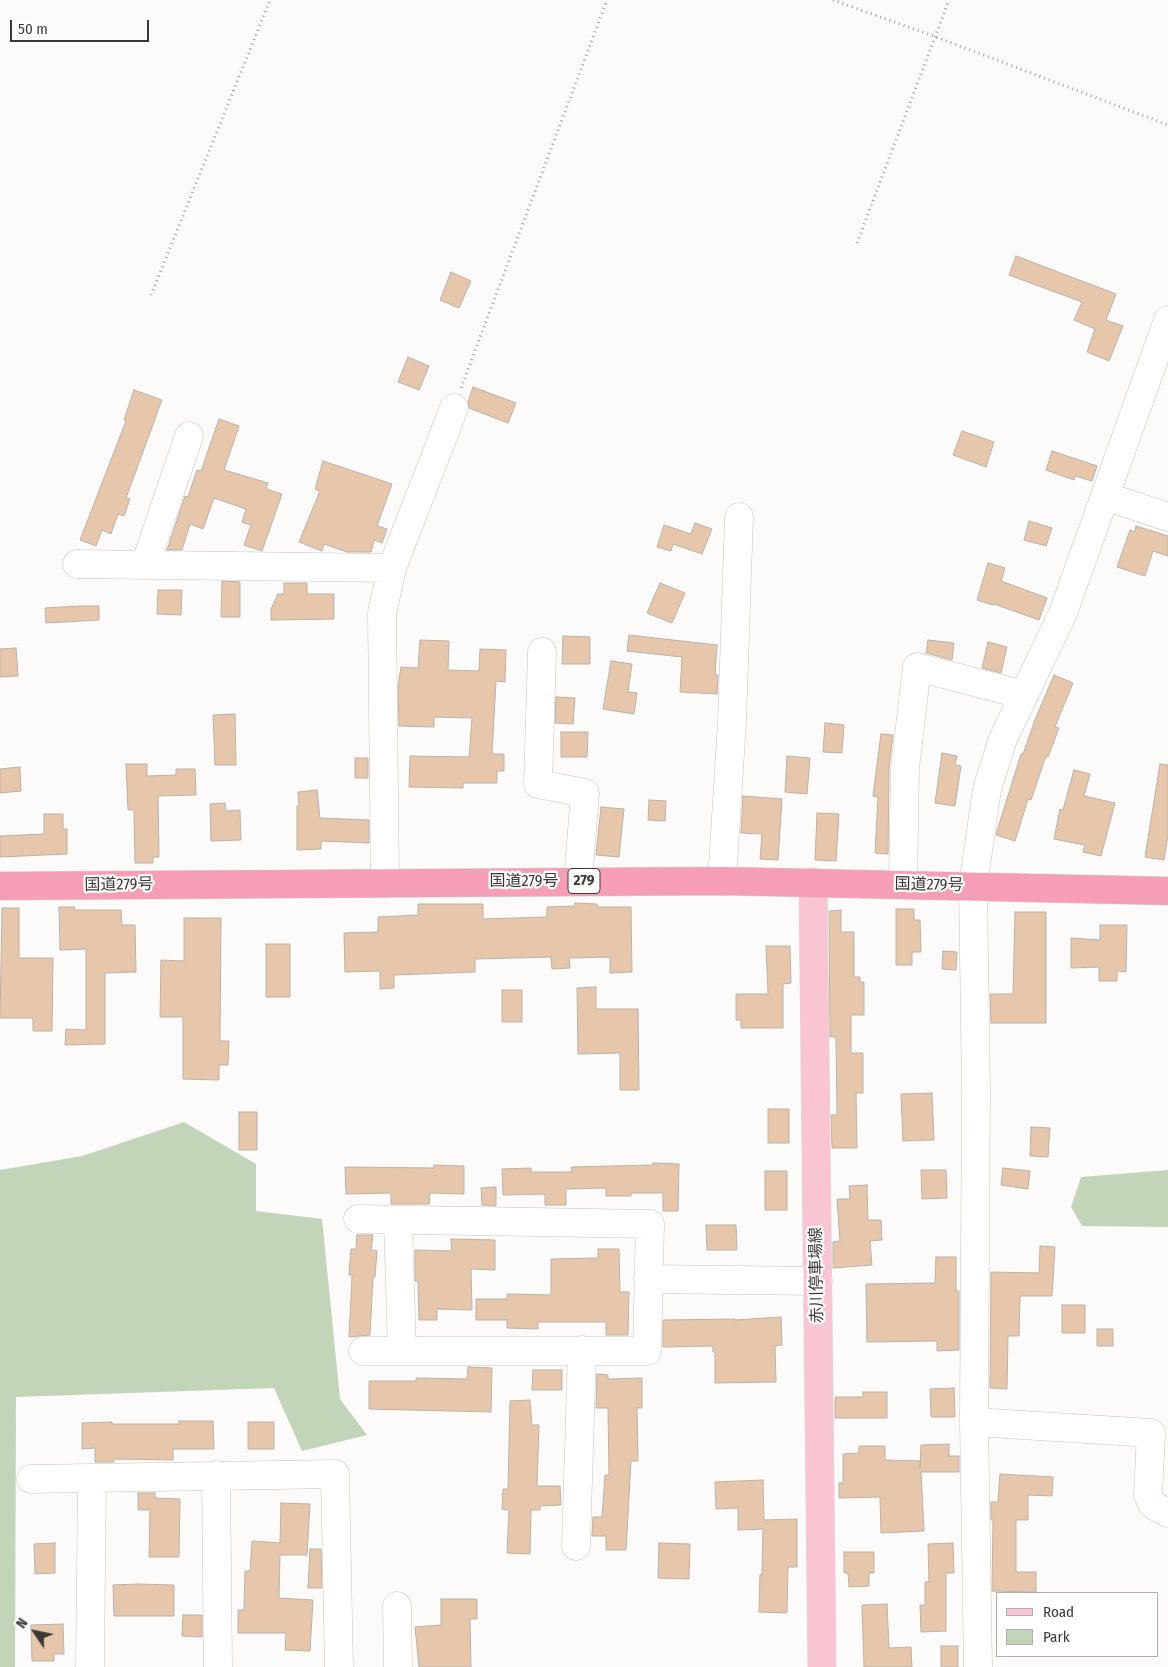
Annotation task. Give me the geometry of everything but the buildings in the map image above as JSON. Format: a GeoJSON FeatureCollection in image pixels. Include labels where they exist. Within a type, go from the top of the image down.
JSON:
{"type":"FeatureCollection","features":[{"type":"Feature","properties":{"kind":"highway","name":"国道279号"},"geometry":{"type":"LineString","coordinates":[[0,886],[722,881],[1168,891]]}},
{"type":"Feature","properties":{"kind":"main road","name":"赤川停車場線"},"geometry":{"type":"LineString","coordinates":[[813,882],[822,1667]]}},
{"type":"Feature","properties":{"kind":"street"},"geometry":{"type":"LineString","coordinates":[[978,1667],[974,1422],[976,1090],[973,886],[987,789],[1003,740],[1063,612],[1168,320]]}},
{"type":"Feature","properties":{"kind":"street"},"geometry":{"type":"LineString","coordinates":[[385,882],[382,613],[392,568],[454,408]]}},
{"type":"Feature","properties":{"kind":"street"},"geometry":{"type":"LineString","coordinates":[[145,565],[189,436]]}},
{"type":"Feature","properties":{"kind":"street"},"geometry":{"type":"LineString","coordinates":[[1105,496],[1168,517]]}},
{"type":"Feature","properties":{"kind":"street"},"geometry":{"type":"LineString","coordinates":[[722,881],[732,722],[739,517]]}},
{"type":"Feature","properties":{"kind":"street"},"geometry":{"type":"LineString","coordinates":[[77,564],[392,568]]}},
{"type":"Feature","properties":{"kind":"street"},"geometry":{"type":"LineString","coordinates":[[542,652],[538,784],[585,793],[578,881]]}},
{"type":"Feature","properties":{"kind":"street"},"geometry":{"type":"LineString","coordinates":[[903,884],[905,768],[917,667],[1024,695]]}},
{"type":"Feature","properties":{"kind":"street"},"geometry":{"type":"LineString","coordinates":[[358,1219],[650,1224],[648,1351],[363,1351]]}},
{"type":"Feature","properties":{"kind":"street"},"geometry":{"type":"LineString","coordinates":[[398,1221],[402,1350]]}},
{"type":"Feature","properties":{"kind":"street"},"geometry":{"type":"LineString","coordinates":[[648,1280],[818,1281]]}},
{"type":"Feature","properties":{"kind":"street"},"geometry":{"type":"LineString","coordinates":[[576,1546],[582,1350]]}},
{"type":"Feature","properties":{"kind":"street"},"geometry":{"type":"LineString","coordinates":[[974,1422],[1151,1432],[1148,1495],[1153,1505],[1168,1513]]}},
{"type":"Feature","properties":{"kind":"street"},"geometry":{"type":"LineString","coordinates":[[31,1479],[335,1474],[340,1667]]}},
{"type":"Feature","properties":{"kind":"street"},"geometry":{"type":"LineString","coordinates":[[216,1475],[218,1667]]}},
{"type":"Feature","properties":{"kind":"street"},"geometry":{"type":"LineString","coordinates":[[90,1667],[92,1479]]}},
{"type":"Feature","properties":{"kind":"street"},"geometry":{"type":"LineString","coordinates":[[397,1606],[398,1667]]}},
{"type":"Feature","properties":{"kind":"path"},"geometry":{"type":"LineString","coordinates":[[151,294],[270,0]]}},
{"type":"Feature","properties":{"kind":"path"},"geometry":{"type":"LineString","coordinates":[[454,408],[607,0]]}},
{"type":"Feature","properties":{"kind":"path"},"geometry":{"type":"LineString","coordinates":[[833,0],[1168,125]]}},
{"type":"Feature","properties":{"kind":"path"},"geometry":{"type":"LineString","coordinates":[[857,243],[949,0]]}},
{"type":"Feature","properties":{"kind":"green space"},"geometry":{"type":"Polygon","coordinates":[[[184,1122],[256,1164],[256,1211],[322,1219],[340,1399],[367,1435],[302,1451],[274,1388],[16,1397],[15,1667],[0,1667],[0,1170],[82,1156],[184,1122]]]}},
{"type":"Feature","properties":{"kind":"green space"},"geometry":{"type":"Polygon","coordinates":[[[1168,1170],[1168,1227],[1082,1226],[1071,1207],[1081,1177],[1168,1170]]]}}]}
